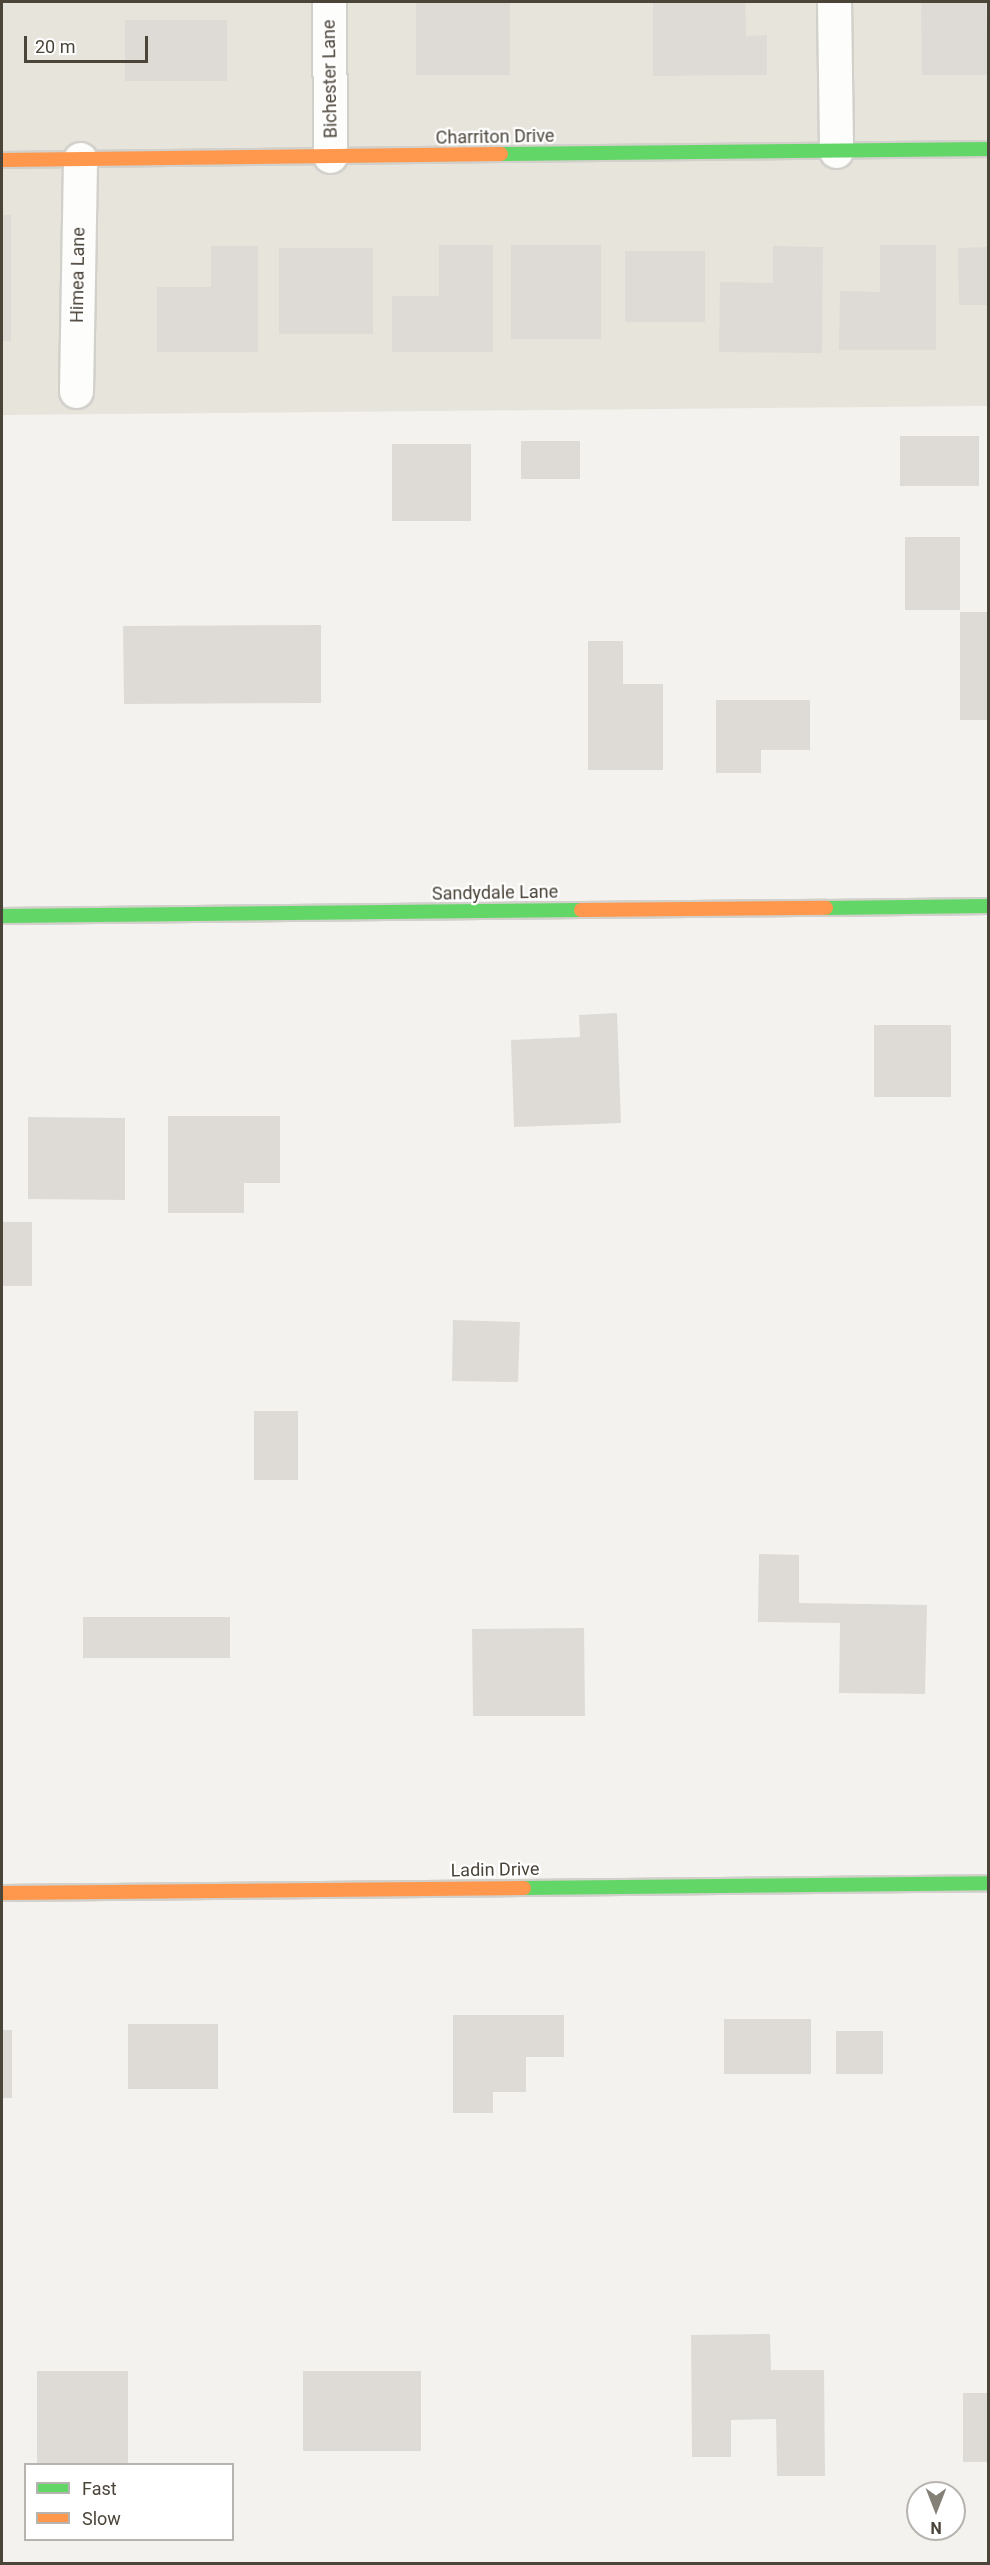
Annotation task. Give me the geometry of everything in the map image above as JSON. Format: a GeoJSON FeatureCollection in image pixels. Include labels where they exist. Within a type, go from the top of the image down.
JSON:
{"type":"FeatureCollection","features":[{"type":"Feature","properties":{"kind":"street","name":"Bichester Lane"},"geometry":{"type":"LineString","coordinates":[[329,2],[330,156]]}},
{"type":"Feature","properties":{"kind":"street"},"geometry":{"type":"LineString","coordinates":[[834,2],[836,151]]}},
{"type":"Feature","properties":{"kind":"street","name":"Charriton Drive"},"geometry":{"type":"LineString","coordinates":[[2,160],[988,149]]}},
{"type":"Feature","properties":{"kind":"street","name":"Himea Lane"},"geometry":{"type":"LineString","coordinates":[[76,391],[80,159]]}},
{"type":"Feature","properties":{"kind":"street","name":"Sandydale Lane"},"geometry":{"type":"LineString","coordinates":[[2,916],[988,906]]}},
{"type":"Feature","properties":{"kind":"street","name":"Ladin Drive"},"geometry":{"type":"LineString","coordinates":[[2,1893],[988,1883]]}},
{"type":"Feature","properties":{"kind":"shaded area"},"geometry":{"type":"Polygon","coordinates":[[[2,2],[988,2],[988,406],[2,415],[2,2]]]}},
{"type":"Feature","properties":{"kind":"building"},"geometry":{"type":"Polygon","coordinates":[[[416,2],[510,2],[510,75],[416,75],[416,2]]]}},
{"type":"Feature","properties":{"kind":"building"},"geometry":{"type":"Polygon","coordinates":[[[653,2],[745,2],[746,36],[767,35],[767,75],[653,76],[653,2]]]}},
{"type":"Feature","properties":{"kind":"building"},"geometry":{"type":"Polygon","coordinates":[[[921,2],[986,2],[988,75],[922,75],[921,2]]]}},
{"type":"Feature","properties":{"kind":"building"},"geometry":{"type":"Polygon","coordinates":[[[125,20],[227,20],[227,81],[125,81],[125,20]]]}},
{"type":"Feature","properties":{"kind":"building"},"geometry":{"type":"Polygon","coordinates":[[[2,215],[11,215],[11,341],[2,341],[2,215]]]}},
{"type":"Feature","properties":{"kind":"building"},"geometry":{"type":"Polygon","coordinates":[[[439,245],[493,245],[493,352],[392,352],[392,296],[439,296],[439,245]]]}},
{"type":"Feature","properties":{"kind":"building"},"geometry":{"type":"Polygon","coordinates":[[[511,245],[601,245],[601,339],[511,339],[511,245]]]}},
{"type":"Feature","properties":{"kind":"building"},"geometry":{"type":"Polygon","coordinates":[[[880,245],[936,245],[936,350],[839,350],[840,291],[880,292],[880,245]]]}},
{"type":"Feature","properties":{"kind":"building"},"geometry":{"type":"Polygon","coordinates":[[[211,246],[258,246],[258,352],[157,352],[157,287],[211,287],[211,246]]]}},
{"type":"Feature","properties":{"kind":"building"},"geometry":{"type":"Polygon","coordinates":[[[773,246],[823,247],[822,353],[719,352],[720,282],[773,283],[773,246]]]}},
{"type":"Feature","properties":{"kind":"building"},"geometry":{"type":"Polygon","coordinates":[[[988,247],[988,305],[959,305],[958,248],[988,247]]]}},
{"type":"Feature","properties":{"kind":"building"},"geometry":{"type":"Polygon","coordinates":[[[279,248],[373,248],[373,334],[279,334],[279,248]]]}},
{"type":"Feature","properties":{"kind":"building"},"geometry":{"type":"Polygon","coordinates":[[[625,251],[705,251],[705,322],[625,322],[625,251]]]}},
{"type":"Feature","properties":{"kind":"building"},"geometry":{"type":"Polygon","coordinates":[[[900,436],[979,436],[979,486],[900,486],[900,436]]]}},
{"type":"Feature","properties":{"kind":"building"},"geometry":{"type":"Polygon","coordinates":[[[521,441],[580,441],[580,479],[521,479],[521,441]]]}},
{"type":"Feature","properties":{"kind":"building"},"geometry":{"type":"Polygon","coordinates":[[[392,444],[471,444],[471,521],[392,521],[392,444]]]}},
{"type":"Feature","properties":{"kind":"building"},"geometry":{"type":"Polygon","coordinates":[[[905,537],[960,537],[960,610],[905,610],[905,537]]]}},
{"type":"Feature","properties":{"kind":"building"},"geometry":{"type":"Polygon","coordinates":[[[960,612],[988,612],[988,720],[960,720],[960,612]]]}},
{"type":"Feature","properties":{"kind":"building"},"geometry":{"type":"Polygon","coordinates":[[[321,625],[321,703],[124,704],[123,626],[321,625]]]}},
{"type":"Feature","properties":{"kind":"building"},"geometry":{"type":"Polygon","coordinates":[[[588,641],[623,641],[623,684],[663,684],[663,770],[588,770],[588,641]]]}},
{"type":"Feature","properties":{"kind":"building"},"geometry":{"type":"Polygon","coordinates":[[[716,700],[810,700],[810,750],[761,750],[761,773],[716,773],[716,700]]]}},
{"type":"Feature","properties":{"kind":"building"},"geometry":{"type":"Polygon","coordinates":[[[617,1013],[621,1123],[514,1127],[511,1040],[580,1037],[579,1015],[617,1013]]]}},
{"type":"Feature","properties":{"kind":"building"},"geometry":{"type":"Polygon","coordinates":[[[874,1025],[951,1025],[951,1097],[874,1097],[874,1025]]]}},
{"type":"Feature","properties":{"kind":"building"},"geometry":{"type":"Polygon","coordinates":[[[168,1116],[280,1116],[280,1183],[244,1183],[244,1213],[168,1213],[168,1116]]]}},
{"type":"Feature","properties":{"kind":"building"},"geometry":{"type":"Polygon","coordinates":[[[28,1117],[125,1118],[125,1200],[28,1199],[28,1117]]]}},
{"type":"Feature","properties":{"kind":"building"},"geometry":{"type":"Polygon","coordinates":[[[2,1222],[32,1222],[32,1286],[2,1286],[2,1222]]]}},
{"type":"Feature","properties":{"kind":"building"},"geometry":{"type":"Polygon","coordinates":[[[453,1320],[520,1322],[518,1382],[452,1381],[453,1320]]]}},
{"type":"Feature","properties":{"kind":"building"},"geometry":{"type":"Polygon","coordinates":[[[254,1411],[298,1411],[298,1480],[254,1480],[254,1411]]]}},
{"type":"Feature","properties":{"kind":"building"},"geometry":{"type":"Polygon","coordinates":[[[759,1554],[799,1555],[799,1603],[927,1605],[925,1694],[839,1693],[840,1623],[758,1622],[759,1554]]]}},
{"type":"Feature","properties":{"kind":"building"},"geometry":{"type":"Polygon","coordinates":[[[83,1617],[230,1617],[230,1658],[83,1658],[83,1617]]]}},
{"type":"Feature","properties":{"kind":"building"},"geometry":{"type":"Polygon","coordinates":[[[584,1628],[585,1716],[473,1716],[472,1629],[584,1628]]]}},
{"type":"Feature","properties":{"kind":"building"},"geometry":{"type":"Polygon","coordinates":[[[453,2015],[564,2015],[564,2057],[526,2057],[526,2092],[493,2092],[493,2113],[453,2113],[453,2015]]]}},
{"type":"Feature","properties":{"kind":"building"},"geometry":{"type":"Polygon","coordinates":[[[724,2019],[811,2019],[811,2074],[724,2074],[724,2019]]]}},
{"type":"Feature","properties":{"kind":"building"},"geometry":{"type":"Polygon","coordinates":[[[128,2024],[218,2024],[218,2089],[128,2089],[128,2024]]]}},
{"type":"Feature","properties":{"kind":"building"},"geometry":{"type":"Polygon","coordinates":[[[2,2030],[12,2030],[12,2098],[2,2098],[2,2030]]]}},
{"type":"Feature","properties":{"kind":"building"},"geometry":{"type":"Polygon","coordinates":[[[836,2031],[883,2031],[883,2074],[836,2074],[836,2031]]]}},
{"type":"Feature","properties":{"kind":"building"},"geometry":{"type":"Polygon","coordinates":[[[770,2334],[771,2370],[824,2370],[825,2476],[777,2476],[776,2419],[731,2420],[731,2457],[692,2457],[691,2335],[770,2334]]]}},
{"type":"Feature","properties":{"kind":"building"},"geometry":{"type":"Polygon","coordinates":[[[37,2371],[128,2371],[128,2463],[37,2463],[37,2371]]]}},
{"type":"Feature","properties":{"kind":"building"},"geometry":{"type":"Polygon","coordinates":[[[303,2371],[421,2371],[421,2451],[303,2451],[303,2371]]]}},
{"type":"Feature","properties":{"kind":"building"},"geometry":{"type":"Polygon","coordinates":[[[963,2393],[988,2393],[988,2462],[963,2462],[963,2393]]]}},
{"type":"Feature","properties":{"kind":"traffic: fast"},"geometry":{"type":"LineString","coordinates":[[501,154],[988,149]]}},
{"type":"Feature","properties":{"kind":"traffic: fast"},"geometry":{"type":"LineString","coordinates":[[826,908],[988,906]]}},
{"type":"Feature","properties":{"kind":"traffic: fast"},"geometry":{"type":"LineString","coordinates":[[2,916],[581,910]]}},
{"type":"Feature","properties":{"kind":"traffic: fast"},"geometry":{"type":"LineString","coordinates":[[524,1888],[988,1883]]}},
{"type":"Feature","properties":{"kind":"traffic: slow"},"geometry":{"type":"LineString","coordinates":[[2,160],[501,154]]}},
{"type":"Feature","properties":{"kind":"traffic: slow"},"geometry":{"type":"LineString","coordinates":[[581,910],[826,908]]}},
{"type":"Feature","properties":{"kind":"traffic: slow"},"geometry":{"type":"LineString","coordinates":[[2,1893],[524,1888]]}}]}
